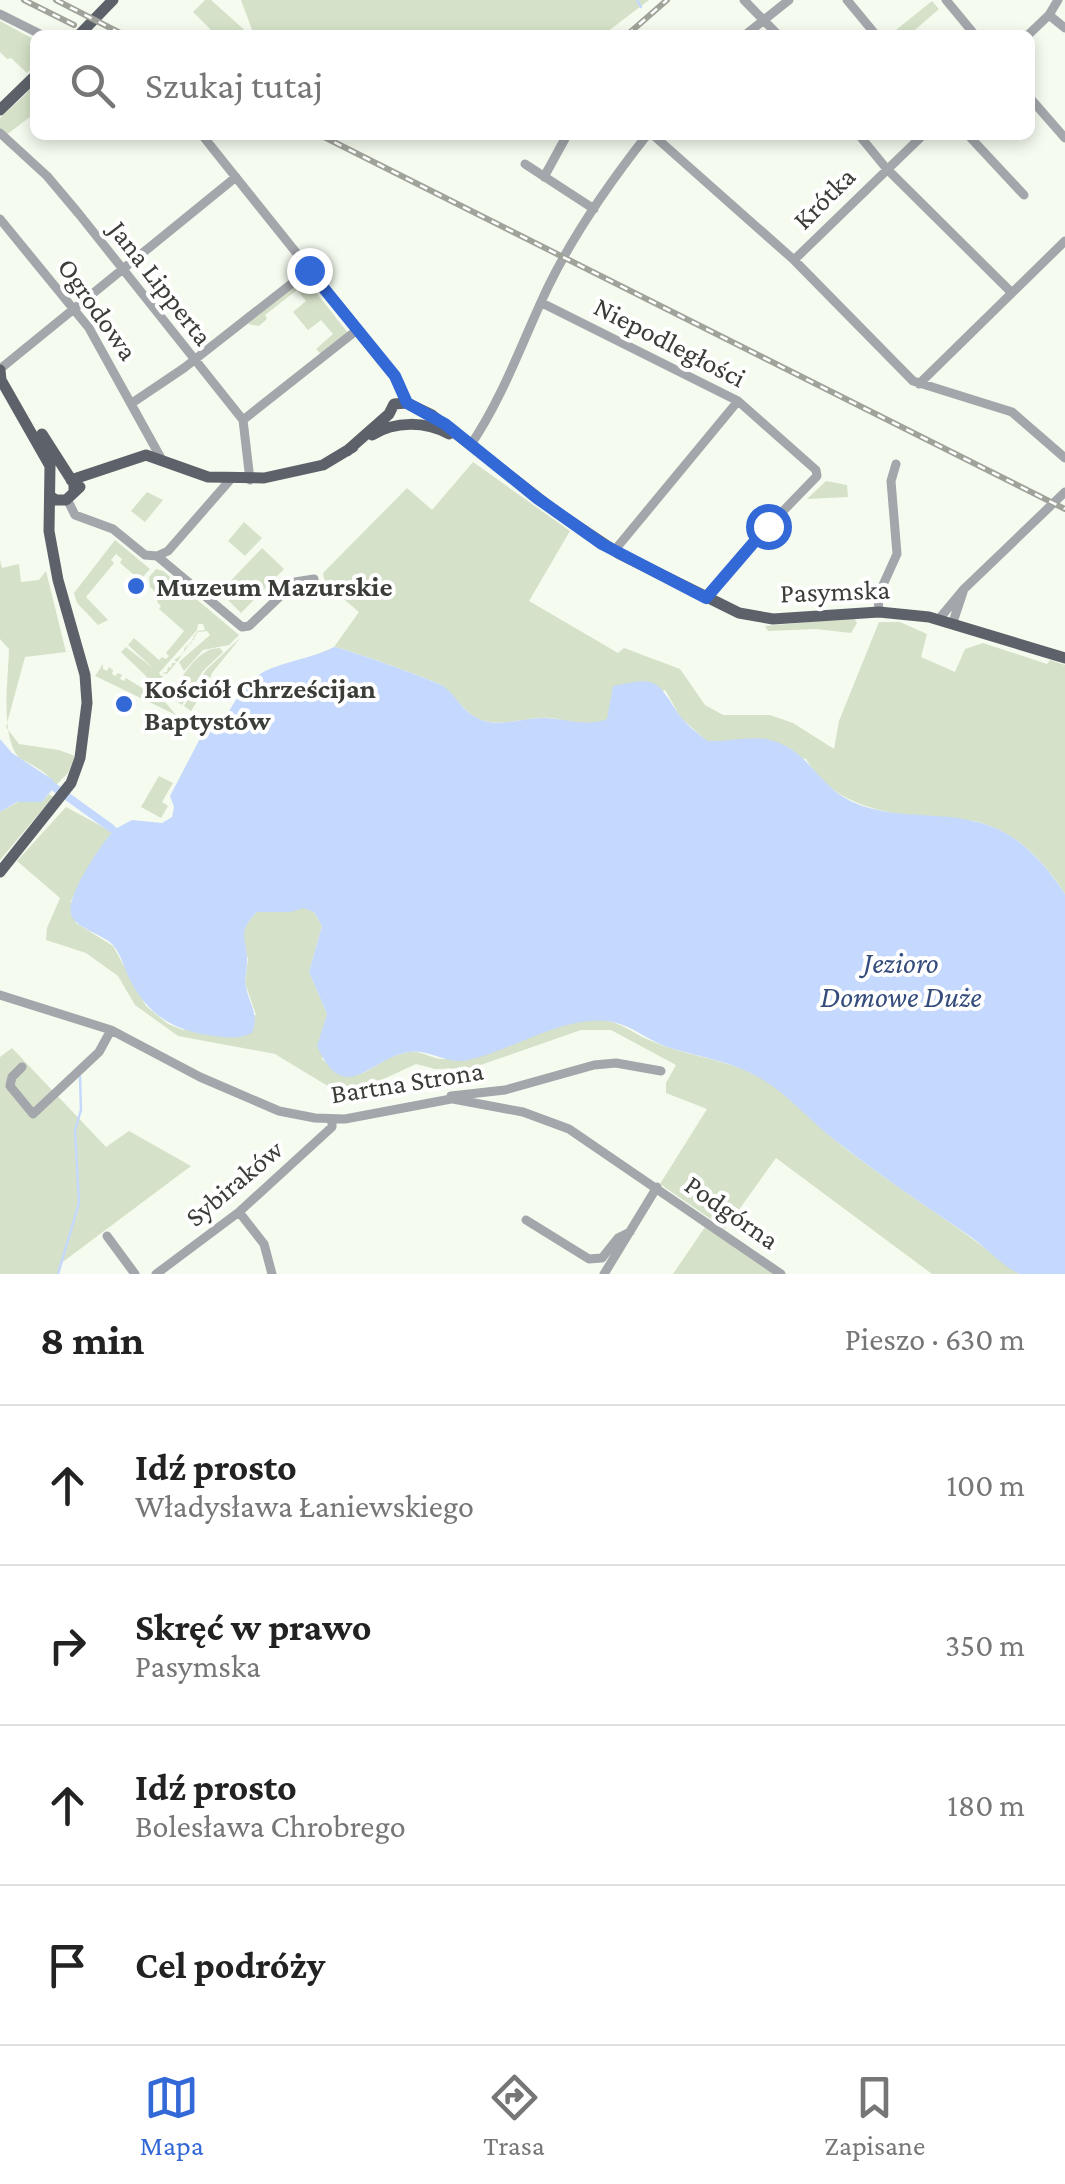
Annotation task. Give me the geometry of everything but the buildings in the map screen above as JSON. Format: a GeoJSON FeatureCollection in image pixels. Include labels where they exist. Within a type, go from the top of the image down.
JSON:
{"type":"FeatureCollection","features":[{"type":"Feature","properties":{"kind":"main road"},"geometry":{"type":"LineString","coordinates":[[84,30],[113,0]]}},
{"type":"Feature","properties":{"kind":"main road"},"geometry":{"type":"LineString","coordinates":[[0,110],[30,81]]}},
{"type":"Feature","properties":{"kind":"main road"},"geometry":{"type":"LineString","coordinates":[[0,370],[46,457],[51,480],[65,491]]}},
{"type":"Feature","properties":{"kind":"main road"},"geometry":{"type":"LineString","coordinates":[[4,380],[65,491]]}},
{"type":"Feature","properties":{"kind":"main road"},"geometry":{"type":"LineString","coordinates":[[0,872],[64,794],[80,758],[85,730],[85,675],[49,530],[65,491],[146,455],[197,475],[230,480],[310,470],[382,429],[400,411]]}},
{"type":"Feature","properties":{"kind":"main road","name":"Pasymska"},"geometry":{"type":"LineString","coordinates":[[400,411],[415,419],[411,425],[428,424],[470,446]]}},
{"type":"Feature","properties":{"kind":"main road","name":"Pasymska"},"geometry":{"type":"LineString","coordinates":[[400,411],[432,415],[564,518],[614,551],[706,598],[761,619],[879,612],[940,619],[1065,658]]}},
{"type":"Feature","properties":{"kind":"main road"},"geometry":{"type":"LineString","coordinates":[[65,491],[139,462],[164,462]]}},
{"type":"Feature","properties":{"kind":"street"},"geometry":{"type":"LineString","coordinates":[[744,0],[774,30]]}},
{"type":"Feature","properties":{"kind":"street"},"geometry":{"type":"LineString","coordinates":[[751,30],[789,0]]}},
{"type":"Feature","properties":{"kind":"street"},"geometry":{"type":"LineString","coordinates":[[847,0],[872,30]]}},
{"type":"Feature","properties":{"kind":"street"},"geometry":{"type":"LineString","coordinates":[[946,0],[972,30]]}},
{"type":"Feature","properties":{"kind":"street"},"geometry":{"type":"LineString","coordinates":[[1033,30],[1058,0]]}},
{"type":"Feature","properties":{"kind":"street"},"geometry":{"type":"LineString","coordinates":[[0,14],[32,30]]}},
{"type":"Feature","properties":{"kind":"street"},"geometry":{"type":"LineString","coordinates":[[1049,15],[1065,28]]}},
{"type":"Feature","properties":{"kind":"street"},"geometry":{"type":"LineString","coordinates":[[1035,104],[1065,138]]}},
{"type":"Feature","properties":{"kind":"street","name":"Jana Lipperta"},"geometry":{"type":"LineString","coordinates":[[0,132],[55,186],[243,420]]}},
{"type":"Feature","properties":{"kind":"street"},"geometry":{"type":"LineString","coordinates":[[206,140],[395,376],[400,411]]}},
{"type":"Feature","properties":{"kind":"street"},"geometry":{"type":"LineString","coordinates":[[544,176],[564,140]]}},
{"type":"Feature","properties":{"kind":"street"},"geometry":{"type":"LineString","coordinates":[[470,446],[490,418],[560,263],[594,208],[646,140]]}},
{"type":"Feature","properties":{"kind":"street"},"geometry":{"type":"LineString","coordinates":[[656,140],[794,260],[913,381],[1012,412],[1065,458]]}},
{"type":"Feature","properties":{"kind":"street"},"geometry":{"type":"LineString","coordinates":[[864,140],[886,168],[1011,292]]}},
{"type":"Feature","properties":{"kind":"street","name":"Krótka"},"geometry":{"type":"LineString","coordinates":[[794,260],[917,140]]}},
{"type":"Feature","properties":{"kind":"street"},"geometry":{"type":"LineString","coordinates":[[973,140],[1024,195]]}},
{"type":"Feature","properties":{"kind":"street"},"geometry":{"type":"LineString","coordinates":[[525,164],[594,208]]}},
{"type":"Feature","properties":{"kind":"street"},"geometry":{"type":"LineString","coordinates":[[0,370],[236,177]]}},
{"type":"Feature","properties":{"kind":"street","name":"Ogrodowa"},"geometry":{"type":"LineString","coordinates":[[0,219],[76,309],[164,462]]}},
{"type":"Feature","properties":{"kind":"street"},"geometry":{"type":"LineString","coordinates":[[919,384],[1065,241]]}},
{"type":"Feature","properties":{"kind":"street"},"geometry":{"type":"LineString","coordinates":[[132,403],[193,361],[309,270]]}},
{"type":"Feature","properties":{"kind":"street","name":"Niepodległości"},"geometry":{"type":"LineString","coordinates":[[542,302],[738,401],[816,470],[817,476],[754,540],[706,598]]}},
{"type":"Feature","properties":{"kind":"street"},"geometry":{"type":"LineString","coordinates":[[250,480],[243,420],[357,330]]}},
{"type":"Feature","properties":{"kind":"street"},"geometry":{"type":"LineString","coordinates":[[614,551],[738,401]]}},
{"type":"Feature","properties":{"kind":"street","name":"Ogrodowa"},"geometry":{"type":"LineString","coordinates":[[146,455],[147,433]]}},
{"type":"Feature","properties":{"kind":"street"},"geometry":{"type":"LineString","coordinates":[[879,612],[878,596],[896,554],[891,481],[896,464]]}},
{"type":"Feature","properties":{"kind":"street"},"geometry":{"type":"LineString","coordinates":[[65,491],[75,515],[113,529],[144,555],[157,556],[168,551],[230,480]]}},
{"type":"Feature","properties":{"kind":"street"},"geometry":{"type":"LineString","coordinates":[[940,619],[964,589],[1065,492]]}},
{"type":"Feature","properties":{"kind":"street"},"geometry":{"type":"LineString","coordinates":[[157,556],[244,628],[295,582],[314,579]]}},
{"type":"Feature","properties":{"kind":"street"},"geometry":{"type":"LineString","coordinates":[[953,622],[964,589]]}},
{"type":"Feature","properties":{"kind":"street","name":"Bartna Strona"},"geometry":{"type":"LineString","coordinates":[[0,995],[111,1030],[261,1106],[332,1119],[451,1096],[505,1090],[594,1065],[616,1063],[661,1071]]}},
{"type":"Feature","properties":{"kind":"street"},"geometry":{"type":"LineString","coordinates":[[22,1066],[10,1086],[34,1114],[92,1060],[111,1030]]}},
{"type":"Feature","properties":{"kind":"street","name":"Podgórna"},"geometry":{"type":"LineString","coordinates":[[451,1099],[506,1108],[555,1122],[781,1274]]}},
{"type":"Feature","properties":{"kind":"street","name":"Sybiraków"},"geometry":{"type":"LineString","coordinates":[[156,1274],[239,1212],[332,1127],[332,1119]]}},
{"type":"Feature","properties":{"kind":"street","name":"Podgórna"},"geometry":{"type":"LineString","coordinates":[[604,1274],[657,1187]]}},
{"type":"Feature","properties":{"kind":"street"},"geometry":{"type":"LineString","coordinates":[[239,1212],[264,1244],[272,1274]]}},
{"type":"Feature","properties":{"kind":"street"},"geometry":{"type":"LineString","coordinates":[[526,1220],[589,1259],[602,1258],[618,1238],[630,1232]]}},
{"type":"Feature","properties":{"kind":"street"},"geometry":{"type":"LineString","coordinates":[[107,1236],[134,1274]]}},
{"type":"Feature","properties":{"kind":"green space"},"geometry":{"type":"Polygon","coordinates":[[[205,0],[211,0],[244,30],[211,30],[193,12],[205,0]]]}},
{"type":"Feature","properties":{"kind":"green space"},"geometry":{"type":"Polygon","coordinates":[[[241,0],[649,0],[610,30],[252,30],[241,0]]]}},
{"type":"Feature","properties":{"kind":"green space"},"geometry":{"type":"Polygon","coordinates":[[[932,1],[939,9],[915,30],[896,30],[932,1]]]}},
{"type":"Feature","properties":{"kind":"green space"},"geometry":{"type":"Polygon","coordinates":[[[0,21],[30,37],[30,70],[27,73],[0,52],[0,21]]]}},
{"type":"Feature","properties":{"kind":"green space"},"geometry":{"type":"Polygon","coordinates":[[[30,81],[30,117],[5,136],[0,130],[0,118],[27,93],[30,81]]]}},
{"type":"Feature","properties":{"kind":"green space"},"geometry":{"type":"Polygon","coordinates":[[[304,277],[348,333],[321,354],[316,349],[333,334],[321,320],[308,330],[293,312],[306,301],[297,290],[265,315],[267,319],[259,326],[248,324],[304,277]]]}},
{"type":"Feature","properties":{"kind":"green space"},"geometry":{"type":"Polygon","coordinates":[[[473,462],[570,531],[529,601],[618,653],[624,648],[680,669],[705,705],[723,715],[770,715],[793,723],[834,749],[839,721],[879,622],[900,622],[927,634],[921,657],[955,672],[965,649],[983,643],[1047,664],[1050,660],[1065,665],[1065,894],[1039,859],[993,827],[864,806],[832,788],[806,759],[708,742],[681,718],[665,690],[596,723],[541,718],[484,721],[435,682],[334,647],[359,612],[325,583],[323,573],[407,488],[432,510],[473,462]]]}},
{"type":"Feature","properties":{"kind":"green space"},"geometry":{"type":"Polygon","coordinates":[[[826,481],[847,485],[848,497],[807,499],[826,481]]]}},
{"type":"Feature","properties":{"kind":"green space"},"geometry":{"type":"Polygon","coordinates":[[[147,492],[163,500],[145,522],[131,511],[147,492]]]}},
{"type":"Feature","properties":{"kind":"green space"},"geometry":{"type":"Polygon","coordinates":[[[244,522],[262,538],[245,556],[228,541],[244,522]]]}},
{"type":"Feature","properties":{"kind":"green space"},"geometry":{"type":"Polygon","coordinates":[[[115,540],[150,569],[143,577],[146,585],[120,563],[122,559],[116,554],[111,560],[114,563],[86,597],[108,620],[98,625],[77,603],[74,593],[115,540]]]}},
{"type":"Feature","properties":{"kind":"green space"},"geometry":{"type":"Polygon","coordinates":[[[262,548],[284,569],[241,613],[220,592],[262,548]]]}},
{"type":"Feature","properties":{"kind":"green space"},"geometry":{"type":"Polygon","coordinates":[[[0,560],[2,568],[19,564],[21,582],[39,580],[46,571],[66,652],[25,657],[7,722],[9,649],[0,639],[0,560]]]}},
{"type":"Feature","properties":{"kind":"green space"},"geometry":{"type":"Polygon","coordinates":[[[156,569],[239,635],[229,645],[203,650],[184,671],[179,662],[210,635],[207,631],[198,632],[194,638],[198,631],[205,630],[203,624],[198,624],[159,673],[162,677],[176,663],[162,679],[159,679],[163,686],[160,691],[145,682],[147,677],[121,652],[126,647],[154,669],[128,645],[134,638],[159,660],[166,659],[166,653],[184,631],[159,609],[159,595],[150,587],[149,577],[156,569]]]}},
{"type":"Feature","properties":{"kind":"green space"},"geometry":{"type":"Polygon","coordinates":[[[854,618],[857,623],[851,633],[816,629],[768,631],[765,626],[854,618]]]}},
{"type":"Feature","properties":{"kind":"green space"},"geometry":{"type":"Polygon","coordinates":[[[241,637],[205,682],[206,687],[200,690],[199,699],[195,698],[191,711],[184,706],[206,670],[241,637]]]}},
{"type":"Feature","properties":{"kind":"green space"},"geometry":{"type":"Polygon","coordinates":[[[220,648],[223,652],[203,671],[182,705],[173,699],[176,694],[172,692],[194,661],[220,648]]]}},
{"type":"Feature","properties":{"kind":"green space"},"geometry":{"type":"Polygon","coordinates":[[[103,664],[103,669],[107,671],[109,667],[115,676],[122,675],[120,679],[126,678],[166,703],[176,715],[95,676],[103,664]]]}},
{"type":"Feature","properties":{"kind":"green space"},"geometry":{"type":"Polygon","coordinates":[[[8,730],[19,744],[75,756],[68,773],[55,786],[44,773],[19,758],[8,730]]]}},
{"type":"Feature","properties":{"kind":"green space"},"geometry":{"type":"Polygon","coordinates":[[[159,776],[173,783],[162,802],[168,806],[161,818],[141,807],[159,776]]]}},
{"type":"Feature","properties":{"kind":"green space"},"geometry":{"type":"Polygon","coordinates":[[[49,794],[53,797],[0,860],[0,812],[18,802],[42,802],[49,794]]]}},
{"type":"Feature","properties":{"kind":"green space"},"geometry":{"type":"Polygon","coordinates":[[[66,807],[112,832],[71,901],[76,923],[113,946],[146,1006],[168,1024],[183,1030],[256,1015],[245,983],[248,959],[241,938],[246,923],[257,912],[303,907],[314,912],[322,926],[309,972],[327,1014],[322,1059],[336,1070],[357,1075],[409,1052],[445,1059],[563,1025],[600,1020],[614,1023],[662,1045],[758,1076],[846,1149],[1019,1274],[932,1274],[776,1158],[725,1229],[660,1184],[707,1109],[666,1093],[666,1083],[676,1065],[611,1030],[581,1030],[472,1068],[435,1069],[416,1064],[348,1092],[331,1088],[275,1054],[178,1036],[135,1005],[118,976],[86,953],[46,940],[60,898],[17,861],[66,807]]]}},
{"type":"Feature","properties":{"kind":"green space"},"geometry":{"type":"Polygon","coordinates":[[[12,1048],[106,1147],[129,1131],[191,1166],[60,1264],[58,1274],[0,1274],[0,1057],[12,1048]]]}},
{"type":"Feature","properties":{"kind":"green space"},"geometry":{"type":"Polygon","coordinates":[[[705,1227],[775,1274],[673,1274],[705,1227]]]}},
{"type":"Feature","properties":{"kind":"water","name":"Jezioro Domowe Duże"},"geometry":{"type":"Polygon","coordinates":[[[334,647],[437,683],[472,715],[493,722],[546,718],[599,721],[607,719],[613,686],[653,683],[708,741],[770,740],[794,751],[831,788],[855,803],[885,812],[977,822],[1005,833],[1028,849],[1065,894],[1065,1274],[1015,1272],[852,1154],[760,1078],[726,1063],[667,1047],[620,1024],[602,1021],[564,1026],[468,1060],[409,1052],[359,1074],[338,1074],[327,1065],[317,1046],[327,1014],[309,972],[322,926],[314,912],[303,908],[257,912],[246,926],[245,984],[254,1015],[252,1033],[241,1037],[207,1035],[161,1018],[137,992],[113,945],[73,919],[71,906],[79,884],[112,826],[117,828],[132,820],[162,823],[172,817],[170,796],[205,729],[217,735],[238,696],[253,679],[272,668],[334,647]]]}},
{"type":"Feature","properties":{"kind":"water"},"geometry":{"type":"Polygon","coordinates":[[[0,739],[12,753],[53,780],[55,786],[42,802],[17,802],[0,812],[0,739]]]}},
{"type":"Feature","properties":{"kind":"waterway"},"geometry":{"type":"LineString","coordinates":[[637,0],[641,7]]}},
{"type":"Feature","properties":{"kind":"waterway"},"geometry":{"type":"LineString","coordinates":[[54,787],[111,828]]}},
{"type":"Feature","properties":{"kind":"waterway"},"geometry":{"type":"LineString","coordinates":[[58,1274],[79,1203],[75,1130],[81,1110],[80,1077]]}},
{"type":"Feature","properties":{"kind":"railway"},"geometry":{"type":"LineString","coordinates":[[24,0],[74,25]]}},
{"type":"Feature","properties":{"kind":"railway"},"geometry":{"type":"LineString","coordinates":[[56,0],[114,30]]}},
{"type":"Feature","properties":{"kind":"railway"},"geometry":{"type":"LineString","coordinates":[[633,30],[667,0]]}},
{"type":"Feature","properties":{"kind":"railway"},"geometry":{"type":"LineString","coordinates":[[330,140],[1065,509]]}},
{"type":"Feature","properties":{"kind":"place","name":"Muzeum Mazurskie"},"geometry":{"type":"Point","coordinates":[136,586]}},
{"type":"Feature","properties":{"kind":"place","name":"Kościół Chrześcijan Baptystów"},"geometry":{"type":"Point","coordinates":[124,704]}},
{"type":"Feature","properties":{"kind":"route"},"geometry":{"type":"LineString","coordinates":[[309,270],[395,376],[407,403],[445,424],[555,512],[623,556],[706,598],[768,526]]}}]}
